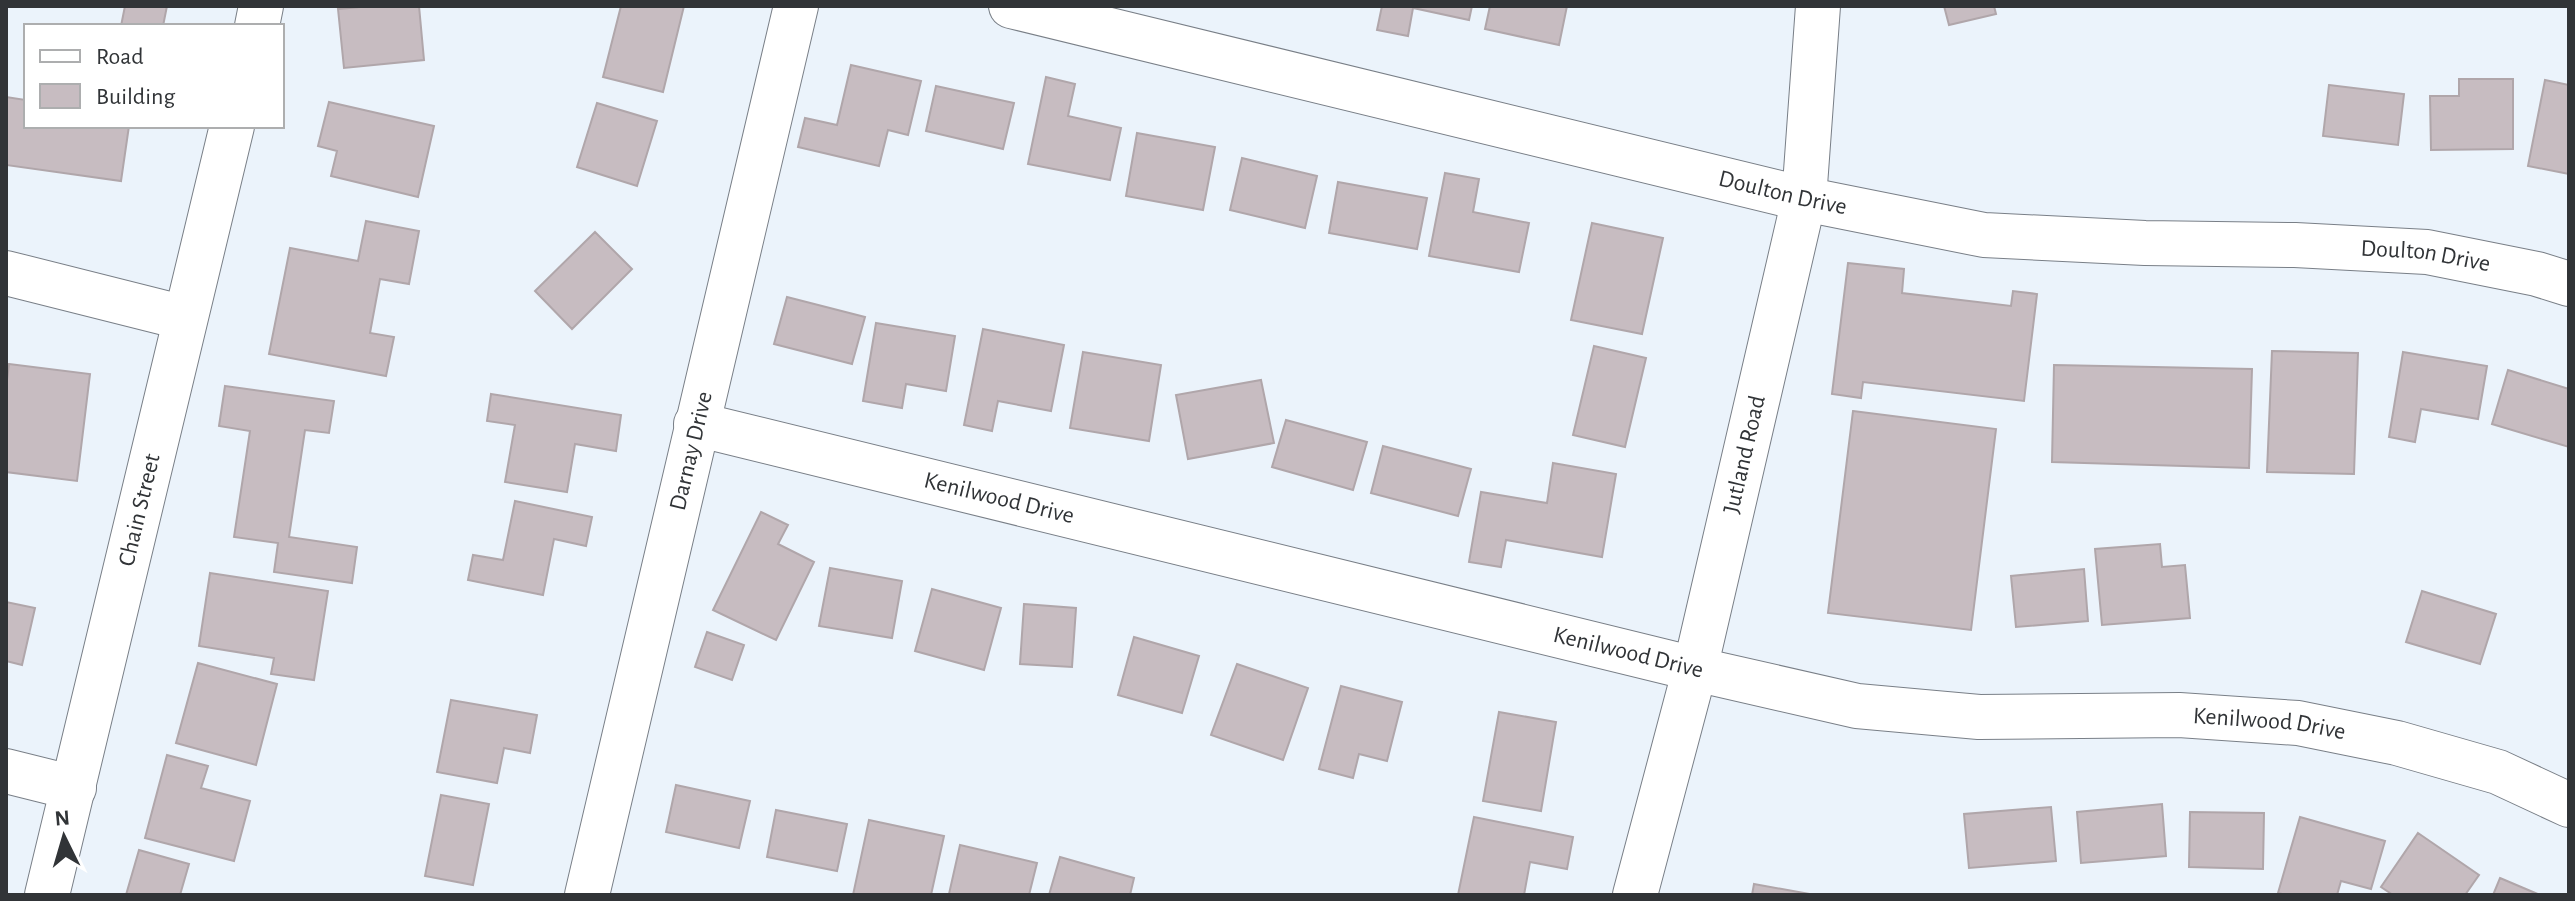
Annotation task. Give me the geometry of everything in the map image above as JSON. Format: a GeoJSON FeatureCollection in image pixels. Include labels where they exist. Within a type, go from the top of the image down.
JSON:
{"type":"FeatureCollection","features":[{"type":"Feature","properties":{"kind":"street","name":"Darnay Drive"},"geometry":{"type":"LineString","coordinates":[[587,895],[796,6]]}},
{"type":"Feature","properties":{"kind":"street","name":"Doulton Drive"},"geometry":{"type":"LineString","coordinates":[[1011,6],[1804,199],[1984,235],[2427,252],[2537,274],[2569,284]]}},
{"type":"Feature","properties":{"kind":"street","name":"Jutland Road"},"geometry":{"type":"LineString","coordinates":[[1635,895],[1695,669],[1804,199],[1818,6]]}},
{"type":"Feature","properties":{"kind":"street","name":"Chain Street"},"geometry":{"type":"LineString","coordinates":[[47,895],[232,128]]}},
{"type":"Feature","properties":{"kind":"street"},"geometry":{"type":"LineString","coordinates":[[6,273],[185,318]]}},
{"type":"Feature","properties":{"kind":"street","name":"Kenilwood Drive"},"geometry":{"type":"LineString","coordinates":[[696,424],[1695,669],[1872,708],[1979,717],[2179,715],[2298,723],[2397,743],[2498,772],[2569,805]]}},
{"type":"Feature","properties":{"kind":"street"},"geometry":{"type":"LineString","coordinates":[[6,771],[74,788]]}},
{"type":"Feature","properties":{"kind":"building"},"geometry":{"type":"Polygon","coordinates":[[[125,6],[167,6],[163,24],[121,24],[125,6]]]}},
{"type":"Feature","properties":{"kind":"building"},"geometry":{"type":"Polygon","coordinates":[[[419,6],[424,60],[344,68],[338,9],[419,6]]]}},
{"type":"Feature","properties":{"kind":"building"},"geometry":{"type":"Polygon","coordinates":[[[621,6],[684,6],[663,92],[603,77],[621,6]]]}},
{"type":"Feature","properties":{"kind":"building"},"geometry":{"type":"Polygon","coordinates":[[[1382,6],[1472,6],[1469,20],[1413,8],[1408,36],[1377,30],[1382,6]]]}},
{"type":"Feature","properties":{"kind":"building"},"geometry":{"type":"Polygon","coordinates":[[[1490,6],[1567,6],[1559,45],[1485,29],[1490,6]]]}},
{"type":"Feature","properties":{"kind":"building"},"geometry":{"type":"Polygon","coordinates":[[[1944,6],[1994,6],[1996,14],[1949,25],[1944,6]]]}},
{"type":"Feature","properties":{"kind":"building"},"geometry":{"type":"Polygon","coordinates":[[[851,65],[921,81],[908,135],[888,130],[879,166],[798,147],[805,118],[837,125],[851,65]]]}},
{"type":"Feature","properties":{"kind":"building"},"geometry":{"type":"Polygon","coordinates":[[[1046,77],[1075,84],[1068,116],[1121,128],[1110,180],[1028,164],[1046,77]]]}},
{"type":"Feature","properties":{"kind":"building"},"geometry":{"type":"Polygon","coordinates":[[[2459,79],[2513,79],[2513,149],[2431,150],[2430,96],[2459,96],[2459,79]]]}},
{"type":"Feature","properties":{"kind":"building"},"geometry":{"type":"Polygon","coordinates":[[[2545,80],[2569,85],[2569,174],[2528,166],[2545,80]]]}},
{"type":"Feature","properties":{"kind":"building"},"geometry":{"type":"Polygon","coordinates":[[[2329,85],[2404,94],[2398,145],[2323,136],[2329,85]]]}},
{"type":"Feature","properties":{"kind":"building"},"geometry":{"type":"Polygon","coordinates":[[[936,86],[1014,103],[1003,149],[926,131],[936,86]]]}},
{"type":"Feature","properties":{"kind":"building"},"geometry":{"type":"Polygon","coordinates":[[[6,97],[24,100],[24,128],[129,128],[121,181],[6,165],[6,97]]]}},
{"type":"Feature","properties":{"kind":"building"},"geometry":{"type":"Polygon","coordinates":[[[329,102],[434,126],[418,197],[331,176],[337,151],[318,146],[329,102]]]}},
{"type":"Feature","properties":{"kind":"building"},"geometry":{"type":"Polygon","coordinates":[[[597,103],[657,121],[637,186],[577,167],[597,103]]]}},
{"type":"Feature","properties":{"kind":"building"},"geometry":{"type":"Polygon","coordinates":[[[1137,133],[1215,147],[1203,210],[1126,196],[1137,133]]]}},
{"type":"Feature","properties":{"kind":"building"},"geometry":{"type":"Polygon","coordinates":[[[1242,158],[1317,176],[1305,228],[1230,210],[1242,158]]]}},
{"type":"Feature","properties":{"kind":"building"},"geometry":{"type":"Polygon","coordinates":[[[1445,173],[1479,179],[1473,212],[1529,223],[1519,272],[1429,256],[1445,173]]]}},
{"type":"Feature","properties":{"kind":"building"},"geometry":{"type":"Polygon","coordinates":[[[1338,182],[1427,198],[1417,249],[1329,233],[1338,182]]]}},
{"type":"Feature","properties":{"kind":"building"},"geometry":{"type":"Polygon","coordinates":[[[366,221],[419,231],[409,284],[380,279],[370,333],[394,337],[386,376],[269,354],[290,248],[358,261],[366,221]]]}},
{"type":"Feature","properties":{"kind":"building"},"geometry":{"type":"Polygon","coordinates":[[[1592,223],[1663,238],[1642,334],[1571,320],[1592,223]]]}},
{"type":"Feature","properties":{"kind":"building"},"geometry":{"type":"Polygon","coordinates":[[[595,232],[632,269],[572,329],[535,291],[595,232]]]}},
{"type":"Feature","properties":{"kind":"building"},"geometry":{"type":"Polygon","coordinates":[[[1848,263],[1904,269],[1902,293],[2011,306],[2013,291],[2037,294],[2024,401],[1863,382],[1861,398],[1832,394],[1848,263]]]}},
{"type":"Feature","properties":{"kind":"building"},"geometry":{"type":"Polygon","coordinates":[[[787,297],[865,317],[852,364],[774,344],[787,297]]]}},
{"type":"Feature","properties":{"kind":"building"},"geometry":{"type":"Polygon","coordinates":[[[876,323],[955,336],[946,391],[906,384],[902,408],[863,401],[876,323]]]}},
{"type":"Feature","properties":{"kind":"building"},"geometry":{"type":"Polygon","coordinates":[[[983,329],[1064,345],[1051,411],[998,401],[992,431],[964,425],[983,329]]]}},
{"type":"Feature","properties":{"kind":"building"},"geometry":{"type":"Polygon","coordinates":[[[1594,346],[1646,358],[1625,447],[1573,435],[1594,346]]]}},
{"type":"Feature","properties":{"kind":"building"},"geometry":{"type":"Polygon","coordinates":[[[2272,351],[2358,353],[2354,474],[2267,472],[2272,351]]]}},
{"type":"Feature","properties":{"kind":"building"},"geometry":{"type":"Polygon","coordinates":[[[1083,352],[1161,365],[1149,441],[1070,428],[1083,352]]]}},
{"type":"Feature","properties":{"kind":"building"},"geometry":{"type":"Polygon","coordinates":[[[2403,352],[2487,366],[2478,419],[2421,409],[2415,442],[2389,437],[2403,352]]]}},
{"type":"Feature","properties":{"kind":"building"},"geometry":{"type":"Polygon","coordinates":[[[9,364],[90,374],[77,481],[6,472],[9,364]]]}},
{"type":"Feature","properties":{"kind":"building"},"geometry":{"type":"Polygon","coordinates":[[[2054,365],[2252,369],[2249,468],[2052,462],[2054,365]]]}},
{"type":"Feature","properties":{"kind":"building"},"geometry":{"type":"Polygon","coordinates":[[[2508,370],[2569,389],[2569,447],[2492,424],[2508,370]]]}},
{"type":"Feature","properties":{"kind":"building"},"geometry":{"type":"Polygon","coordinates":[[[1261,380],[1274,443],[1188,459],[1176,395],[1261,380]]]}},
{"type":"Feature","properties":{"kind":"building"},"geometry":{"type":"Polygon","coordinates":[[[225,386],[334,401],[329,433],[305,430],[289,537],[357,547],[352,583],[274,572],[278,543],[234,537],[250,431],[219,426],[225,386]]]}},
{"type":"Feature","properties":{"kind":"building"},"geometry":{"type":"Polygon","coordinates":[[[491,394],[621,415],[616,451],[575,444],[567,492],[505,482],[515,425],[487,421],[491,394]]]}},
{"type":"Feature","properties":{"kind":"building"},"geometry":{"type":"Polygon","coordinates":[[[1853,411],[1996,429],[1971,630],[1828,613],[1853,411]]]}},
{"type":"Feature","properties":{"kind":"building"},"geometry":{"type":"Polygon","coordinates":[[[1286,420],[1367,442],[1353,490],[1272,467],[1286,420]]]}},
{"type":"Feature","properties":{"kind":"building"},"geometry":{"type":"Polygon","coordinates":[[[1383,446],[1471,469],[1458,516],[1371,493],[1383,446]]]}},
{"type":"Feature","properties":{"kind":"building"},"geometry":{"type":"Polygon","coordinates":[[[1553,463],[1616,474],[1602,557],[1506,540],[1501,567],[1469,562],[1481,492],[1547,503],[1553,463]]]}},
{"type":"Feature","properties":{"kind":"building"},"geometry":{"type":"Polygon","coordinates":[[[515,501],[592,517],[586,546],[554,539],[543,595],[468,580],[473,555],[503,560],[515,501]]]}},
{"type":"Feature","properties":{"kind":"building"},"geometry":{"type":"Polygon","coordinates":[[[761,512],[788,525],[778,544],[814,562],[776,640],[713,610],[761,512]]]}},
{"type":"Feature","properties":{"kind":"building"},"geometry":{"type":"Polygon","coordinates":[[[2160,544],[2162,567],[2185,565],[2190,618],[2102,625],[2095,549],[2160,544]]]}},
{"type":"Feature","properties":{"kind":"building"},"geometry":{"type":"Polygon","coordinates":[[[830,568],[902,581],[892,638],[819,626],[830,568]]]}},
{"type":"Feature","properties":{"kind":"building"},"geometry":{"type":"Polygon","coordinates":[[[2084,569],[2088,621],[2016,627],[2011,576],[2084,569]]]}},
{"type":"Feature","properties":{"kind":"building"},"geometry":{"type":"Polygon","coordinates":[[[210,573],[328,591],[314,680],[271,674],[274,658],[199,646],[210,573]]]}},
{"type":"Feature","properties":{"kind":"building"},"geometry":{"type":"Polygon","coordinates":[[[932,589],[1001,608],[984,670],[915,651],[932,589]]]}},
{"type":"Feature","properties":{"kind":"building"},"geometry":{"type":"Polygon","coordinates":[[[2422,591],[2496,614],[2480,664],[2406,642],[2422,591]]]}},
{"type":"Feature","properties":{"kind":"building"},"geometry":{"type":"Polygon","coordinates":[[[6,602],[35,608],[22,665],[6,661],[6,602]]]}},
{"type":"Feature","properties":{"kind":"building"},"geometry":{"type":"Polygon","coordinates":[[[1024,604],[1076,608],[1072,667],[1020,664],[1024,604]]]}},
{"type":"Feature","properties":{"kind":"building"},"geometry":{"type":"Polygon","coordinates":[[[707,632],[744,645],[732,680],[695,667],[707,632]]]}},
{"type":"Feature","properties":{"kind":"building"},"geometry":{"type":"Polygon","coordinates":[[[1134,637],[1199,656],[1182,713],[1118,695],[1134,637]]]}},
{"type":"Feature","properties":{"kind":"building"},"geometry":{"type":"Polygon","coordinates":[[[198,663],[277,684],[256,765],[176,743],[198,663]]]}},
{"type":"Feature","properties":{"kind":"building"},"geometry":{"type":"Polygon","coordinates":[[[1237,664],[1308,688],[1283,760],[1211,735],[1237,664]]]}},
{"type":"Feature","properties":{"kind":"building"},"geometry":{"type":"Polygon","coordinates":[[[1341,686],[1402,702],[1387,761],[1359,754],[1353,778],[1319,769],[1341,686]]]}},
{"type":"Feature","properties":{"kind":"building"},"geometry":{"type":"Polygon","coordinates":[[[451,700],[537,715],[530,753],[504,748],[497,783],[437,772],[451,700]]]}},
{"type":"Feature","properties":{"kind":"building"},"geometry":{"type":"Polygon","coordinates":[[[1499,712],[1556,722],[1541,811],[1483,801],[1499,712]]]}},
{"type":"Feature","properties":{"kind":"building"},"geometry":{"type":"Polygon","coordinates":[[[167,755],[208,766],[201,788],[250,801],[234,861],[145,838],[167,755]]]}},
{"type":"Feature","properties":{"kind":"building"},"geometry":{"type":"Polygon","coordinates":[[[676,785],[750,801],[739,848],[666,832],[676,785]]]}},
{"type":"Feature","properties":{"kind":"building"},"geometry":{"type":"Polygon","coordinates":[[[441,795],[489,804],[473,885],[425,876],[441,795]]]}},
{"type":"Feature","properties":{"kind":"building"},"geometry":{"type":"Polygon","coordinates":[[[2162,804],[2166,856],[2081,863],[2077,812],[2162,804]]]}},
{"type":"Feature","properties":{"kind":"building"},"geometry":{"type":"Polygon","coordinates":[[[2051,807],[2056,861],[1969,868],[1964,814],[2051,807]]]}},
{"type":"Feature","properties":{"kind":"building"},"geometry":{"type":"Polygon","coordinates":[[[776,810],[847,824],[837,871],[767,857],[776,810]]]}},
{"type":"Feature","properties":{"kind":"building"},"geometry":{"type":"Polygon","coordinates":[[[2190,812],[2264,813],[2263,869],[2189,867],[2190,812]]]}},
{"type":"Feature","properties":{"kind":"building"},"geometry":{"type":"Polygon","coordinates":[[[1474,817],[1573,837],[1567,869],[1530,862],[1524,895],[1458,895],[1474,817]]]}},
{"type":"Feature","properties":{"kind":"building"},"geometry":{"type":"Polygon","coordinates":[[[2300,817],[2385,841],[2371,889],[2341,881],[2337,895],[2278,893],[2300,817]]]}},
{"type":"Feature","properties":{"kind":"building"},"geometry":{"type":"Polygon","coordinates":[[[869,820],[944,836],[931,895],[853,895],[869,820]]]}},
{"type":"Feature","properties":{"kind":"building"},"geometry":{"type":"Polygon","coordinates":[[[2418,833],[2479,875],[2465,895],[2393,895],[2381,887],[2418,833]]]}},
{"type":"Feature","properties":{"kind":"building"},"geometry":{"type":"Polygon","coordinates":[[[960,845],[1037,863],[1029,895],[949,894],[960,845]]]}},
{"type":"Feature","properties":{"kind":"building"},"geometry":{"type":"Polygon","coordinates":[[[139,850],[189,864],[180,895],[126,895],[139,850]]]}},
{"type":"Feature","properties":{"kind":"building"},"geometry":{"type":"Polygon","coordinates":[[[1060,857],[1134,878],[1130,895],[1049,895],[1060,857]]]}},
{"type":"Feature","properties":{"kind":"building"},"geometry":{"type":"Polygon","coordinates":[[[2500,878],[2540,895],[2493,895],[2500,878]]]}},
{"type":"Feature","properties":{"kind":"building"},"geometry":{"type":"Polygon","coordinates":[[[1754,884],[1815,895],[1752,895],[1754,884]]]}}]}
